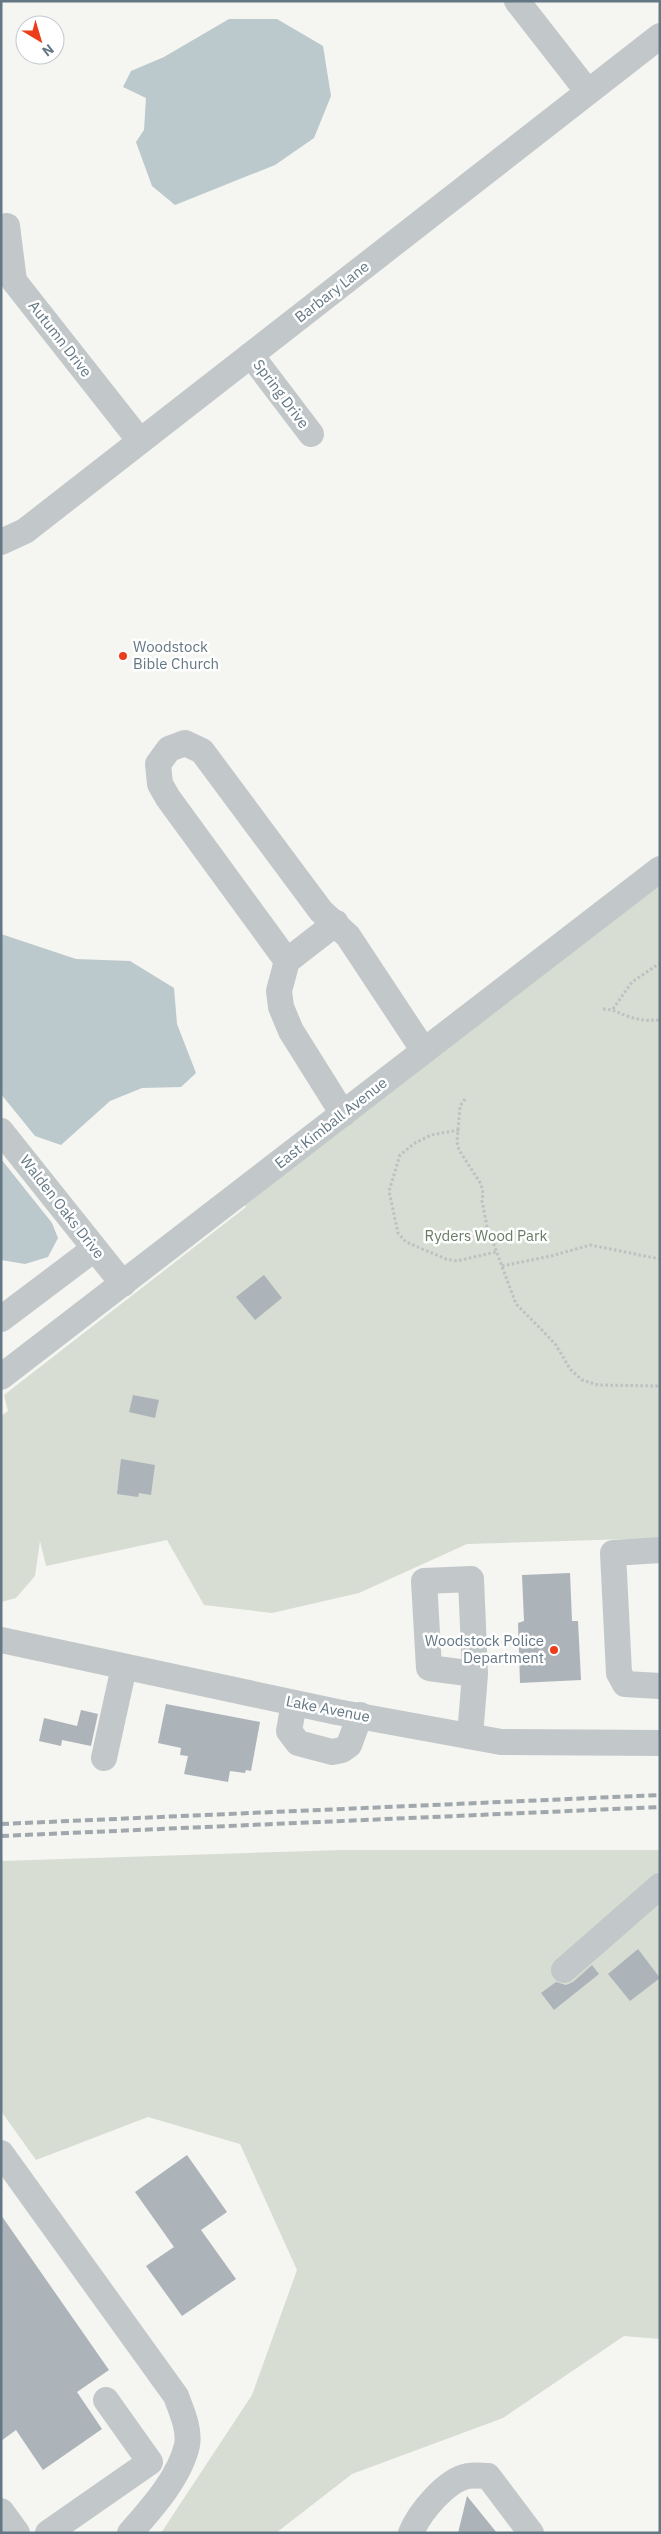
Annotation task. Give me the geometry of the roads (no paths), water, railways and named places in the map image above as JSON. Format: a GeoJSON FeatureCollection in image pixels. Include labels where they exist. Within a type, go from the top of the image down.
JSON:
{"type":"FeatureCollection","features":[{"type":"Feature","properties":{"kind":"street"},"geometry":{"type":"LineString","coordinates":[[517,1],[588,92]]}},
{"type":"Feature","properties":{"kind":"street","name":"Barbary Lane"},"geometry":{"type":"LineString","coordinates":[[1,542],[25,531],[660,36]]}},
{"type":"Feature","properties":{"kind":"street","name":"Autumn Drive"},"geometry":{"type":"LineString","coordinates":[[7,226],[14,281],[140,441]]}},
{"type":"Feature","properties":{"kind":"street","name":"Spring Drive"},"geometry":{"type":"LineString","coordinates":[[251,355],[311,434]]}},
{"type":"Feature","properties":{"kind":"street"},"geometry":{"type":"LineString","coordinates":[[287,961],[195,837],[160,784],[158,764],[169,749],[185,744],[202,751],[321,911],[348,936],[424,1051]]}},
{"type":"Feature","properties":{"kind":"street","name":"East Kimball Avenue"},"geometry":{"type":"LineString","coordinates":[[1,1376],[660,869]]}},
{"type":"Feature","properties":{"kind":"street"},"geometry":{"type":"LineString","coordinates":[[336,923],[287,961],[279,991],[281,1007],[291,1032],[343,1114]]}},
{"type":"Feature","properties":{"kind":"street","name":"Walden Oaks Drive"},"geometry":{"type":"LineString","coordinates":[[1,1131],[123,1284]]}},
{"type":"Feature","properties":{"kind":"street"},"geometry":{"type":"LineString","coordinates":[[1,1319],[94,1249]]}},
{"type":"Feature","properties":{"kind":"street"},"geometry":{"type":"LineString","coordinates":[[660,1550],[613,1553],[619,1673],[625,1684],[660,1686]]}},
{"type":"Feature","properties":{"kind":"street","name":"Lake Avenue"},"geometry":{"type":"LineString","coordinates":[[1,1640],[294,1703],[501,1742],[660,1744]]}},
{"type":"Feature","properties":{"kind":"street"},"geometry":{"type":"LineString","coordinates":[[104,1758],[124,1667]]}},
{"type":"Feature","properties":{"kind":"street"},"geometry":{"type":"LineString","coordinates":[[470,1736],[475,1674]]}},
{"type":"Feature","properties":{"kind":"street"},"geometry":{"type":"LineString","coordinates":[[294,1703],[289,1730],[298,1743],[332,1752],[342,1750],[349,1745],[360,1715]]}},
{"type":"Feature","properties":{"kind":"street"},"geometry":{"type":"LineString","coordinates":[[564,1970],[660,1886]]}},
{"type":"Feature","properties":{"kind":"street"},"geometry":{"type":"LineString","coordinates":[[1,2153],[176,2396],[186,2425],[187,2444],[176,2472],[146,2515],[130,2533]]}},
{"type":"Feature","properties":{"kind":"street"},"geometry":{"type":"LineString","coordinates":[[48,2533],[150,2462],[106,2400]]}},
{"type":"Feature","properties":{"kind":"street"},"geometry":{"type":"LineString","coordinates":[[411,2533],[414,2524],[438,2492],[467,2476],[488,2476],[531,2533]]}},
{"type":"Feature","properties":{"kind":"street"},"geometry":{"type":"LineString","coordinates":[[1,2511],[17,2533]]}},
{"type":"Feature","properties":{"kind":"railway"},"geometry":{"type":"LineString","coordinates":[[1,1824],[660,1795]]}},
{"type":"Feature","properties":{"kind":"railway"},"geometry":{"type":"LineString","coordinates":[[1,1836],[660,1807]]}},
{"type":"Feature","properties":{"kind":"place","name":"Woodstock Bible Church"},"geometry":{"type":"Point","coordinates":[123,656]}},
{"type":"Feature","properties":{"kind":"place","name":"Woodstock Police Department"},"geometry":{"type":"Point","coordinates":[554,1650]}},
{"type":"Feature","properties":{"kind":"park label","name":"Ryders Wood Park"},"geometry":{"type":"Point","coordinates":[486,1236]}}]}
